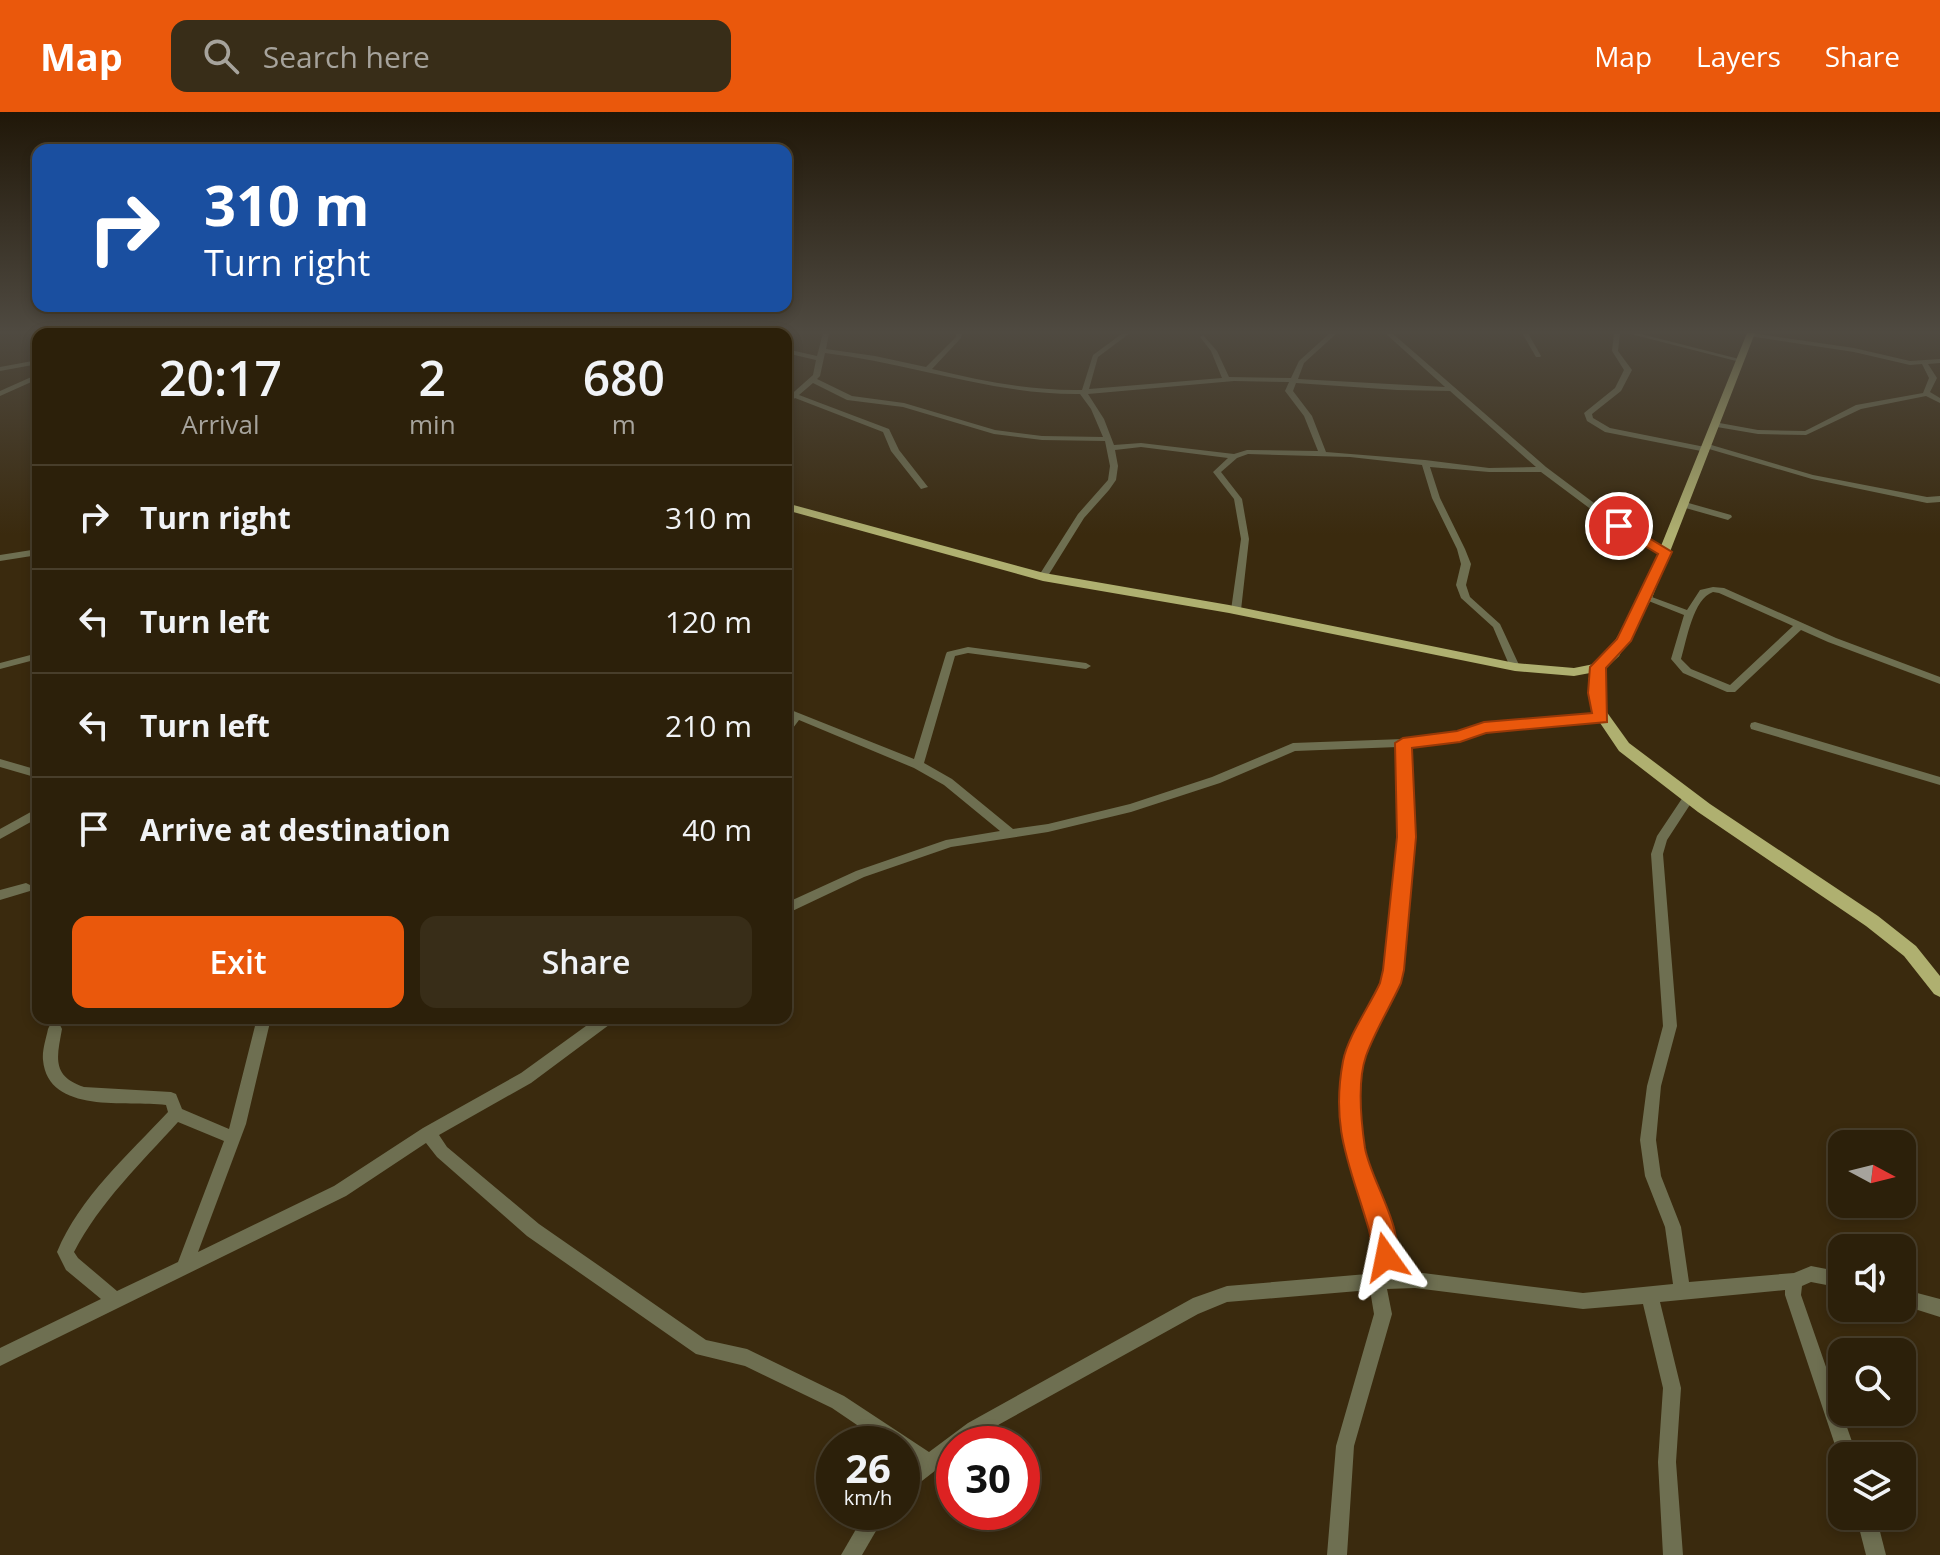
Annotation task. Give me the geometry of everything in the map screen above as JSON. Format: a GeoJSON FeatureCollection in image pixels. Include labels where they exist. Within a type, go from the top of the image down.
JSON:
{"type":"FeatureCollection","features":[{"type":"Feature","properties":{"kind":"main road"},"geometry":{"type":"LineString","coordinates":[[792,508],[1043,577],[1236,610],[1515,667],[1558,672],[1598,667],[1623,641],[1646,598],[1685,505],[1724,400]]}},
{"type":"Feature","properties":{"kind":"main road"},"geometry":{"type":"LineString","coordinates":[[1598,667],[1596,693],[1601,718],[1636,757],[1689,797],[1872,921],[1910,951],[1940,989]]}},
{"type":"Feature","properties":{"kind":"street"},"geometry":{"type":"LineString","coordinates":[[807,400],[886,431],[895,451],[924,487]]}},
{"type":"Feature","properties":{"kind":"street"},"geometry":{"type":"LineString","coordinates":[[868,400],[904,405],[994,432],[1042,438],[1234,456],[1247,452],[1323,454],[1513,473],[1543,469]]}},
{"type":"Feature","properties":{"kind":"street"},"geometry":{"type":"LineString","coordinates":[[1043,577],[1088,505],[1105,491],[1114,474],[1108,443],[1092,400]]}},
{"type":"Feature","properties":{"kind":"street"},"geometry":{"type":"LineString","coordinates":[[1296,400],[1308,416],[1323,454]]}},
{"type":"Feature","properties":{"kind":"street"},"geometry":{"type":"LineString","coordinates":[[1465,400],[1543,469],[1619,526],[1665,552]]}},
{"type":"Feature","properties":{"kind":"street"},"geometry":{"type":"LineString","coordinates":[[1604,400],[1588,413],[1590,419],[1608,430],[1707,448],[1842,485],[1939,500]]}},
{"type":"Feature","properties":{"kind":"street"},"geometry":{"type":"LineString","coordinates":[[1714,424],[1758,432],[1806,433],[1859,407],[1894,400]]}},
{"type":"Feature","properties":{"kind":"street"},"geometry":{"type":"LineString","coordinates":[[1234,456],[1217,472],[1238,499],[1245,539],[1236,610]]}},
{"type":"Feature","properties":{"kind":"street"},"geometry":{"type":"LineString","coordinates":[[1425,462],[1436,498],[1466,564],[1461,585],[1466,598],[1497,626],[1515,667]]}},
{"type":"Feature","properties":{"kind":"street"},"geometry":{"type":"LineString","coordinates":[[1685,505],[1728,517]]}},
{"type":"Feature","properties":{"kind":"street"},"geometry":{"type":"LineString","coordinates":[[0,558],[32,553]]}},
{"type":"Feature","properties":{"kind":"street"},"geometry":{"type":"LineString","coordinates":[[1799,626],[1731,690],[1687,671],[1676,659],[1689,614],[1701,592],[1709,589],[1721,590],[1799,626],[1940,681]]}},
{"type":"Feature","properties":{"kind":"street"},"geometry":{"type":"LineString","coordinates":[[1646,598],[1689,614]]}},
{"type":"Feature","properties":{"kind":"street"},"geometry":{"type":"LineString","coordinates":[[918,765],[951,654],[968,650],[1086,666]]}},
{"type":"Feature","properties":{"kind":"street"},"geometry":{"type":"LineString","coordinates":[[0,666],[32,658]]}},
{"type":"Feature","properties":{"kind":"street"},"geometry":{"type":"LineString","coordinates":[[792,713],[918,765],[948,782],[1010,833]]}},
{"type":"Feature","properties":{"kind":"street"},"geometry":{"type":"LineString","coordinates":[[792,906],[890,862],[950,843],[1084,821],[1131,808],[1216,780],[1293,747],[1403,743],[1460,736],[1484,727],[1601,718]]}},
{"type":"Feature","properties":{"kind":"street"},"geometry":{"type":"LineString","coordinates":[[1755,726],[1940,781]]}},
{"type":"Feature","properties":{"kind":"street"},"geometry":{"type":"LineString","coordinates":[[1337,1555],[1345,1446],[1383,1314],[1382,1233],[1354,1150],[1351,1101],[1354,1058],[1391,983],[1394,970],[1406,837],[1403,743]]}},
{"type":"Feature","properties":{"kind":"street"},"geometry":{"type":"LineString","coordinates":[[0,763],[32,772]]}},
{"type":"Feature","properties":{"kind":"street"},"geometry":{"type":"LineString","coordinates":[[1682,1291],[1673,1227],[1653,1176],[1648,1123],[1670,1026],[1657,854],[1661,839],[1689,797]]}},
{"type":"Feature","properties":{"kind":"street"},"geometry":{"type":"LineString","coordinates":[[0,835],[32,816]]}},
{"type":"Feature","properties":{"kind":"street"},"geometry":{"type":"LineString","coordinates":[[0,895],[26,888]]}},
{"type":"Feature","properties":{"kind":"street"},"geometry":{"type":"LineString","coordinates":[[184,1267],[238,1124],[263,1024]]}},
{"type":"Feature","properties":{"kind":"street"},"geometry":{"type":"LineString","coordinates":[[0,1357],[340,1191],[428,1133],[526,1078],[600,1024]]}},
{"type":"Feature","properties":{"kind":"street"},"geometry":{"type":"LineString","coordinates":[[55,1029],[49,1049],[49,1065],[57,1081],[70,1092],[171,1099],[176,1114],[231,1137]]}},
{"type":"Feature","properties":{"kind":"street"},"geometry":{"type":"LineString","coordinates":[[116,1301],[72,1264],[65,1252],[75,1230],[101,1197],[176,1114]]}},
{"type":"Feature","properties":{"kind":"street"},"geometry":{"type":"LineString","coordinates":[[428,1133],[442,1152],[533,1230],[702,1348],[747,1358],[838,1402],[875,1426]]}},
{"type":"Feature","properties":{"kind":"street"},"geometry":{"type":"LineString","coordinates":[[920,1469],[986,1421],[1193,1307],[1227,1294],[1415,1280],[1583,1301],[1794,1281],[1811,1274],[1828,1277]]}},
{"type":"Feature","properties":{"kind":"street"},"geometry":{"type":"LineString","coordinates":[[1794,1281],[1793,1295],[1843,1442]]}},
{"type":"Feature","properties":{"kind":"street"},"geometry":{"type":"LineString","coordinates":[[1650,1296],[1672,1388],[1667,1462],[1673,1555]]}},
{"type":"Feature","properties":{"kind":"street"},"geometry":{"type":"LineString","coordinates":[[1916,1301],[1940,1308]]}},
{"type":"Feature","properties":{"kind":"street"},"geometry":{"type":"LineString","coordinates":[[920,1456],[928,1462]]}},
{"type":"Feature","properties":{"kind":"street"},"geometry":{"type":"LineString","coordinates":[[851,1555],[866,1530]]}},
{"type":"Feature","properties":{"kind":"street"},"geometry":{"type":"LineString","coordinates":[[1870,1530],[1876,1555]]}},
{"type":"Feature","properties":{"kind":"route"},"geometry":{"type":"LineString","coordinates":[[1386,1257],[1382,1233],[1354,1150],[1351,1101],[1354,1058],[1363,1034],[1391,983],[1394,970],[1406,837],[1403,743],[1460,736],[1484,727],[1601,718],[1595,681],[1598,667],[1623,641],[1646,598],[1665,552],[1619,526]]}}]}
